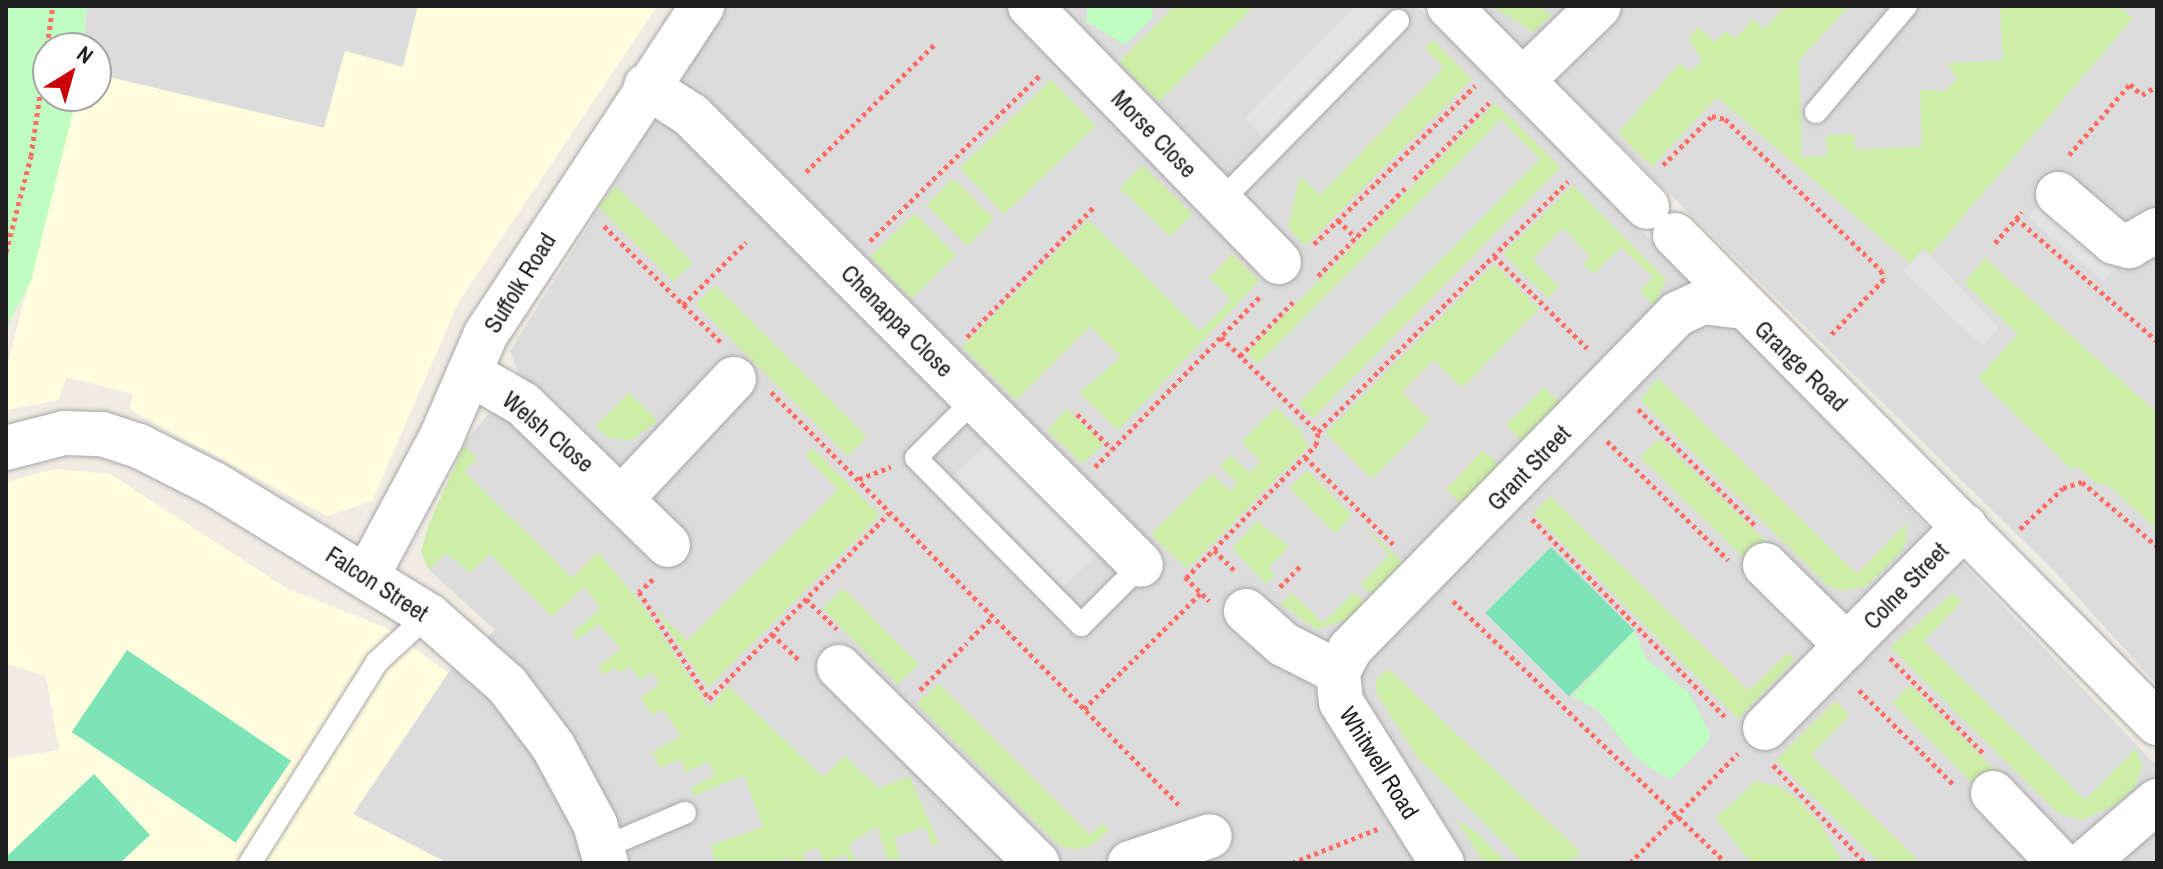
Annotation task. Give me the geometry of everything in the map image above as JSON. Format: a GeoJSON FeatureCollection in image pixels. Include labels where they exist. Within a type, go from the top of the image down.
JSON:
{"type":"FeatureCollection","features":[{"type":"Feature","properties":{"kind":"street","name":"Suffolk Road"},"geometry":{"type":"LineString","coordinates":[[367,576],[400,520],[486,334],[646,86],[702,6]]}},
{"type":"Feature","properties":{"kind":"street","name":"Morse Close"},"geometry":{"type":"LineString","coordinates":[[1030,6],[1297,279]]}},
{"type":"Feature","properties":{"kind":"street","name":"Grange Road"},"geometry":{"type":"LineString","coordinates":[[1449,6],[1741,307],[1979,541],[2157,723]]}},
{"type":"Feature","properties":{"kind":"street"},"geometry":{"type":"LineString","coordinates":[[1519,78],[1599,6]]}},
{"type":"Feature","properties":{"kind":"street","name":"Chenappa Close"},"geometry":{"type":"LineString","coordinates":[[646,86],[691,115],[1141,565]]}},
{"type":"Feature","properties":{"kind":"street"},"geometry":{"type":"LineString","coordinates":[[2051,185],[2114,242],[2129,246],[2157,230]]}},
{"type":"Feature","properties":{"kind":"street","name":"Grant Street"},"geometry":{"type":"LineString","coordinates":[[1338,672],[1350,649],[1506,493],[1677,314],[1703,302],[1741,307]]}},
{"type":"Feature","properties":{"kind":"street"},"geometry":{"type":"LineString","coordinates":[[623,497],[743,372]]}},
{"type":"Feature","properties":{"kind":"street","name":"Welsh Close"},"geometry":{"type":"LineString","coordinates":[[469,373],[523,404],[623,497],[668,545]]}},
{"type":"Feature","properties":{"kind":"street","name":"Falcon Street"},"geometry":{"type":"LineString","coordinates":[[26,443],[102,434],[139,446],[367,576],[428,615],[507,685],[553,746],[604,856]]}},
{"type":"Feature","properties":{"kind":"street","name":"Colne Street"},"geometry":{"type":"LineString","coordinates":[[1757,735],[1847,646],[1979,541]]}},
{"type":"Feature","properties":{"kind":"street","name":"Colne Street"},"geometry":{"type":"LineString","coordinates":[[1753,554],[1847,646]]}},
{"type":"Feature","properties":{"kind":"street","name":"Whitwell Road"},"geometry":{"type":"LineString","coordinates":[[1246,611],[1283,644],[1338,672],[1341,702],[1442,863]]}},
{"type":"Feature","properties":{"kind":"street"},"geometry":{"type":"LineString","coordinates":[[839,667],[1037,863]]}},
{"type":"Feature","properties":{"kind":"street"},"geometry":{"type":"LineString","coordinates":[[1981,781],[2060,863]]}},
{"type":"Feature","properties":{"kind":"street"},"geometry":{"type":"LineString","coordinates":[[2112,855],[2157,801]]}},
{"type":"Feature","properties":{"kind":"street"},"geometry":{"type":"LineString","coordinates":[[1130,863],[1210,836]]}},
{"type":"Feature","properties":{"kind":"lane"},"geometry":{"type":"LineString","coordinates":[[1816,112],[1906,6]]}},
{"type":"Feature","properties":{"kind":"lane"},"geometry":{"type":"LineString","coordinates":[[1220,202],[1398,21]]}},
{"type":"Feature","properties":{"kind":"lane"},"geometry":{"type":"LineString","coordinates":[[975,399],[916,458],[1081,625],[1141,565]]}},
{"type":"Feature","properties":{"kind":"lane"},"geometry":{"type":"LineString","coordinates":[[250,863],[377,662],[428,615]]}},
{"type":"Feature","properties":{"kind":"lane"},"geometry":{"type":"LineString","coordinates":[[604,856],[685,813]]}},
{"type":"Feature","properties":{"kind":"path"},"geometry":{"type":"LineString","coordinates":[[6,252],[31,156],[53,6]]}},
{"type":"Feature","properties":{"kind":"path"},"geometry":{"type":"LineString","coordinates":[[776,200],[935,44]]}},
{"type":"Feature","properties":{"kind":"path"},"geometry":{"type":"LineString","coordinates":[[843,267],[1070,47]]}},
{"type":"Feature","properties":{"kind":"path"},"geometry":{"type":"LineString","coordinates":[[1414,179],[1519,78]]}},
{"type":"Feature","properties":{"kind":"path"},"geometry":{"type":"LineString","coordinates":[[1995,243],[2051,185],[2130,84],[2142,95],[2157,86]]}},
{"type":"Feature","properties":{"kind":"path"},"geometry":{"type":"LineString","coordinates":[[1653,213],[1712,116],[1719,116],[1881,270],[1884,279],[1801,366]]}},
{"type":"Feature","properties":{"kind":"path"},"geometry":{"type":"LineString","coordinates":[[1186,578],[1316,445],[1318,432],[1594,154]]}},
{"type":"Feature","properties":{"kind":"path"},"geometry":{"type":"LineString","coordinates":[[1240,356],[1297,279],[1356,238],[1407,186]]}},
{"type":"Feature","properties":{"kind":"path"},"geometry":{"type":"LineString","coordinates":[[575,197],[683,305],[743,372],[889,513],[1210,836]]}},
{"type":"Feature","properties":{"kind":"path"},"geometry":{"type":"LineString","coordinates":[[940,365],[1095,206]]}},
{"type":"Feature","properties":{"kind":"path"},"geometry":{"type":"LineString","coordinates":[[2016,218],[2157,341]]}},
{"type":"Feature","properties":{"kind":"path"},"geometry":{"type":"LineString","coordinates":[[1338,220],[1356,238]]}},
{"type":"Feature","properties":{"kind":"path"},"geometry":{"type":"LineString","coordinates":[[683,305],[746,242]]}},
{"type":"Feature","properties":{"kind":"path"},"geometry":{"type":"LineString","coordinates":[[1494,256],[1614,380],[1753,554]]}},
{"type":"Feature","properties":{"kind":"path"},"geometry":{"type":"LineString","coordinates":[[1221,337],[1318,432]]}},
{"type":"Feature","properties":{"kind":"path"},"geometry":{"type":"LineString","coordinates":[[1077,414],[1112,449]]}},
{"type":"Feature","properties":{"kind":"path"},"geometry":{"type":"LineString","coordinates":[[1580,415],[1753,554]]}},
{"type":"Feature","properties":{"kind":"path"},"geometry":{"type":"LineString","coordinates":[[1305,457],[1726,863]]}},
{"type":"Feature","properties":{"kind":"path"},"geometry":{"type":"LineString","coordinates":[[1979,541],[2063,488],[2082,482],[2157,546]]}},
{"type":"Feature","properties":{"kind":"path"},"geometry":{"type":"LineString","coordinates":[[1506,493],[1757,735],[1865,863]]}},
{"type":"Feature","properties":{"kind":"path"},"geometry":{"type":"LineString","coordinates":[[668,545],[658,575],[639,592],[709,699],[889,513]]}},
{"type":"Feature","properties":{"kind":"path"},"geometry":{"type":"LineString","coordinates":[[1141,565],[1157,549],[1223,615],[1246,611]]}},
{"type":"Feature","properties":{"kind":"path"},"geometry":{"type":"LineString","coordinates":[[1084,709],[1201,593]]}},
{"type":"Feature","properties":{"kind":"path"},"geometry":{"type":"LineString","coordinates":[[891,719],[992,618]]}},
{"type":"Feature","properties":{"kind":"path"},"geometry":{"type":"LineString","coordinates":[[1847,646],[1981,781]]}},
{"type":"Feature","properties":{"kind":"path"},"geometry":{"type":"LineString","coordinates":[[1847,646],[1981,781]]}},
{"type":"Feature","properties":{"kind":"path"},"geometry":{"type":"LineString","coordinates":[[1630,863],[1757,735]]}},
{"type":"Feature","properties":{"kind":"path"},"geometry":{"type":"LineString","coordinates":[[1292,863],[1411,815]]}},
{"type":"Feature","properties":{"kind":"shaded area"},"geometry":{"type":"Polygon","coordinates":[[[87,6],[418,6],[403,67],[345,51],[324,128],[112,78],[112,32],[85,32],[87,6]]]}},
{"type":"Feature","properties":{"kind":"shaded area"},"geometry":{"type":"Polygon","coordinates":[[[418,6],[657,6],[458,303],[372,501],[327,516],[129,409],[133,394],[66,377],[59,400],[6,410],[6,370],[73,112],[112,112],[112,78],[324,128],[345,51],[403,67],[418,6]]]}},
{"type":"Feature","properties":{"kind":"shaded area"},"geometry":{"type":"Polygon","coordinates":[[[726,6],[1417,6],[1677,266],[2157,766],[2157,863],[447,863],[352,814],[448,673],[495,630],[429,570],[421,551],[467,439],[520,378],[510,351],[726,6]]]}},
{"type":"Feature","properties":{"kind":"shaded area"},"geometry":{"type":"Polygon","coordinates":[[[1356,6],[1378,6],[1385,13],[1263,137],[1245,118],[1356,6]]]}},
{"type":"Feature","properties":{"kind":"shaded area"},"geometry":{"type":"Polygon","coordinates":[[[1478,6],[2157,6],[2157,685],[2054,571],[1478,6]]]}},
{"type":"Feature","properties":{"kind":"shaded area"},"geometry":{"type":"Polygon","coordinates":[[[2043,200],[2119,264],[2104,281],[2028,218],[2043,200]]]}},
{"type":"Feature","properties":{"kind":"shaded area"},"geometry":{"type":"Polygon","coordinates":[[[1924,249],[1999,328],[1982,346],[1903,271],[1924,249]]]}},
{"type":"Feature","properties":{"kind":"shaded area"},"geometry":{"type":"Polygon","coordinates":[[[992,439],[1100,551],[1063,587],[955,475],[992,439]]]}},
{"type":"Feature","properties":{"kind":"shaded area"},"geometry":{"type":"Polygon","coordinates":[[[55,469],[110,474],[288,589],[389,629],[448,673],[353,814],[447,863],[6,863],[6,759],[59,750],[46,676],[6,664],[6,482],[55,469]]]}},
{"type":"Feature","properties":{"kind":"green space"},"geometry":{"type":"Polygon","coordinates":[[[6,6],[87,6],[85,32],[32,32],[32,112],[73,112],[31,281],[6,328],[6,6]]]}},
{"type":"Feature","properties":{"kind":"green space"},"geometry":{"type":"Polygon","coordinates":[[[1088,6],[1152,6],[1153,17],[1125,45],[1086,21],[1088,6]]]}},
{"type":"Feature","properties":{"kind":"green space"},"geometry":{"type":"Polygon","coordinates":[[[1175,6],[1255,6],[1159,102],[1119,62],[1175,6]]]}},
{"type":"Feature","properties":{"kind":"green space"},"geometry":{"type":"Polygon","coordinates":[[[1492,6],[1537,6],[1552,15],[1533,32],[1492,6]]]}},
{"type":"Feature","properties":{"kind":"green space"},"geometry":{"type":"Polygon","coordinates":[[[1785,6],[1849,6],[1799,61],[1802,157],[1827,156],[1826,135],[1854,134],[1855,150],[1922,146],[1920,90],[1946,91],[1957,79],[1947,63],[2003,61],[2000,6],[2119,6],[2133,18],[1930,255],[1923,250],[1910,263],[1717,97],[1652,167],[1618,133],[1680,63],[1691,72],[1702,60],[1688,38],[1698,27],[1715,42],[1726,31],[1735,39],[1753,19],[1764,29],[1785,6]]]}},
{"type":"Feature","properties":{"kind":"green space"},"geometry":{"type":"Polygon","coordinates":[[[1433,40],[1472,79],[1305,246],[1288,227],[1300,176],[1320,195],[1444,67],[1425,48],[1433,40]]]}},
{"type":"Feature","properties":{"kind":"green space"},"geometry":{"type":"Polygon","coordinates":[[[1051,80],[1095,126],[1004,214],[960,168],[1051,80]]]}},
{"type":"Feature","properties":{"kind":"green space"},"geometry":{"type":"Polygon","coordinates":[[[1495,103],[1561,167],[1313,418],[1298,404],[1540,159],[1501,119],[1258,364],[1247,353],[1495,103]]]}},
{"type":"Feature","properties":{"kind":"green space"},"geometry":{"type":"Polygon","coordinates":[[[1142,165],[1192,214],[1170,237],[1120,188],[1142,165]]]}},
{"type":"Feature","properties":{"kind":"green space"},"geometry":{"type":"Polygon","coordinates":[[[953,178],[994,219],[967,246],[926,205],[953,178]]]}},
{"type":"Feature","properties":{"kind":"green space"},"geometry":{"type":"Polygon","coordinates":[[[1573,185],[1666,280],[1654,306],[1640,291],[1653,277],[1621,247],[1594,274],[1583,264],[1590,256],[1563,228],[1532,259],[1559,287],[1548,298],[1503,254],[1573,185]]]}},
{"type":"Feature","properties":{"kind":"green space"},"geometry":{"type":"Polygon","coordinates":[[[617,187],[693,263],[674,282],[598,206],[617,187]]]}},
{"type":"Feature","properties":{"kind":"green space"},"geometry":{"type":"Polygon","coordinates":[[[915,213],[956,255],[911,299],[870,256],[915,213]]]}},
{"type":"Feature","properties":{"kind":"green space"},"geometry":{"type":"Polygon","coordinates":[[[1088,220],[1200,331],[1231,300],[1209,278],[1232,254],[1259,281],[1118,430],[1079,393],[1121,357],[1090,326],[1016,400],[962,347],[1088,220]]]}},
{"type":"Feature","properties":{"kind":"green space"},"geometry":{"type":"Polygon","coordinates":[[[1985,258],[2157,413],[2157,529],[2108,485],[2096,483],[2077,466],[2072,470],[1978,378],[2018,334],[1964,283],[1985,258]]]}},
{"type":"Feature","properties":{"kind":"green space"},"geometry":{"type":"Polygon","coordinates":[[[1494,264],[1539,309],[1462,388],[1434,360],[1402,392],[1430,420],[1372,479],[1326,433],[1494,264]]]}},
{"type":"Feature","properties":{"kind":"green space"},"geometry":{"type":"Polygon","coordinates":[[[715,285],[867,437],[848,456],[696,304],[715,285]]]}},
{"type":"Feature","properties":{"kind":"green space"},"geometry":{"type":"Polygon","coordinates":[[[1658,378],[1857,574],[1906,523],[1907,541],[1899,554],[1866,586],[1843,591],[1828,586],[1640,400],[1658,378]]]}},
{"type":"Feature","properties":{"kind":"green space"},"geometry":{"type":"Polygon","coordinates":[[[1544,387],[1560,403],[1522,441],[1506,425],[1544,387]]]}},
{"type":"Feature","properties":{"kind":"green space"},"geometry":{"type":"Polygon","coordinates":[[[629,392],[658,421],[631,441],[608,437],[595,427],[629,392]]]}},
{"type":"Feature","properties":{"kind":"green space"},"geometry":{"type":"Polygon","coordinates":[[[1276,407],[1301,431],[1308,447],[1187,569],[1151,534],[1212,474],[1230,491],[1237,483],[1220,466],[1231,455],[1249,473],[1261,462],[1242,442],[1276,407]]]}},
{"type":"Feature","properties":{"kind":"green space"},"geometry":{"type":"Polygon","coordinates":[[[1067,409],[1103,444],[1083,465],[1047,430],[1067,409]]]}},
{"type":"Feature","properties":{"kind":"green space"},"geometry":{"type":"Polygon","coordinates":[[[1659,438],[1765,541],[1747,560],[1640,457],[1659,438]]]}},
{"type":"Feature","properties":{"kind":"green space"},"geometry":{"type":"Polygon","coordinates":[[[464,446],[477,458],[464,471],[572,578],[598,552],[644,607],[709,708],[728,686],[823,777],[845,756],[878,788],[910,777],[939,844],[932,846],[925,827],[894,837],[900,857],[888,860],[877,827],[849,844],[856,863],[849,863],[846,854],[824,862],[818,847],[803,853],[806,863],[792,863],[790,857],[774,863],[709,863],[715,861],[711,845],[763,827],[744,775],[694,796],[690,789],[715,774],[709,762],[686,772],[680,759],[660,768],[652,752],[681,736],[663,710],[651,715],[641,697],[660,684],[652,672],[640,680],[630,666],[619,674],[615,667],[604,675],[598,667],[621,649],[599,624],[577,640],[572,633],[601,608],[584,587],[552,617],[490,554],[470,573],[446,553],[429,570],[421,551],[429,524],[464,446]]]}},
{"type":"Feature","properties":{"kind":"green space"},"geometry":{"type":"Polygon","coordinates":[[[812,448],[880,515],[708,688],[654,608],[687,640],[761,567],[838,489],[805,456],[812,448]]]}},
{"type":"Feature","properties":{"kind":"green space"},"geometry":{"type":"Polygon","coordinates":[[[1483,450],[1499,465],[1462,504],[1446,489],[1483,450]]]}},
{"type":"Feature","properties":{"kind":"green space"},"geometry":{"type":"Polygon","coordinates":[[[1307,470],[1352,515],[1335,533],[1289,488],[1307,470]]]}},
{"type":"Feature","properties":{"kind":"green space"},"geometry":{"type":"Polygon","coordinates":[[[1550,496],[1749,691],[1787,653],[1795,659],[1738,719],[1533,513],[1550,496]]]}},
{"type":"Feature","properties":{"kind":"green space"},"geometry":{"type":"Polygon","coordinates":[[[1257,521],[1289,546],[1268,568],[1275,575],[1266,584],[1232,548],[1257,521]]]}},
{"type":"Feature","properties":{"kind":"green space"},"geometry":{"type":"Polygon","coordinates":[[[1360,521],[1404,564],[1373,596],[1361,584],[1389,555],[1360,521]]]}},
{"type":"Feature","properties":{"kind":"green space"},"geometry":{"type":"Polygon","coordinates":[[[1551,547],[1634,630],[1569,696],[1485,613],[1551,547]]]}},
{"type":"Feature","properties":{"kind":"green space"},"geometry":{"type":"Polygon","coordinates":[[[843,588],[919,664],[898,684],[822,609],[843,588]]]}},
{"type":"Feature","properties":{"kind":"green space"},"geometry":{"type":"Polygon","coordinates":[[[1354,592],[1366,603],[1351,619],[1316,629],[1281,604],[1292,593],[1323,623],[1354,592]]]}},
{"type":"Feature","properties":{"kind":"green space"},"geometry":{"type":"Polygon","coordinates":[[[1953,593],[1962,601],[1924,641],[2085,800],[2136,748],[2142,767],[2136,786],[2118,803],[2082,820],[2058,813],[1890,647],[1953,593]]]}},
{"type":"Feature","properties":{"kind":"green space"},"geometry":{"type":"Polygon","coordinates":[[[1634,631],[1647,660],[1688,692],[1709,731],[1709,741],[1670,780],[1636,758],[1597,709],[1572,696],[1634,631]]]}},
{"type":"Feature","properties":{"kind":"green space"},"geometry":{"type":"Polygon","coordinates":[[[127,650],[291,761],[236,843],[72,732],[127,650]]]}},
{"type":"Feature","properties":{"kind":"green space"},"geometry":{"type":"Polygon","coordinates":[[[1389,669],[1580,852],[1569,863],[1524,863],[1418,758],[1377,694],[1375,681],[1389,669]]]}},
{"type":"Feature","properties":{"kind":"green space"},"geometry":{"type":"Polygon","coordinates":[[[938,683],[1090,835],[1103,823],[1109,829],[1094,844],[1075,850],[1060,846],[917,704],[938,683]]]}},
{"type":"Feature","properties":{"kind":"green space"},"geometry":{"type":"Polygon","coordinates":[[[1910,685],[1995,770],[1977,788],[1892,703],[1910,685]]]}},
{"type":"Feature","properties":{"kind":"green space"},"geometry":{"type":"Polygon","coordinates":[[[1836,701],[1850,715],[1811,755],[1921,863],[1880,863],[1776,760],[1836,701]]]}},
{"type":"Feature","properties":{"kind":"green space"},"geometry":{"type":"Polygon","coordinates":[[[94,774],[150,835],[120,863],[6,863],[6,857],[94,774]]]}},
{"type":"Feature","properties":{"kind":"green space"},"geometry":{"type":"Polygon","coordinates":[[[1755,781],[1779,786],[1797,799],[1820,823],[1843,863],[1753,863],[1716,818],[1755,781]]]}},
{"type":"Feature","properties":{"kind":"green space"},"geometry":{"type":"Polygon","coordinates":[[[1456,819],[1479,834],[1506,863],[1484,863],[1456,819]]]}}]}
